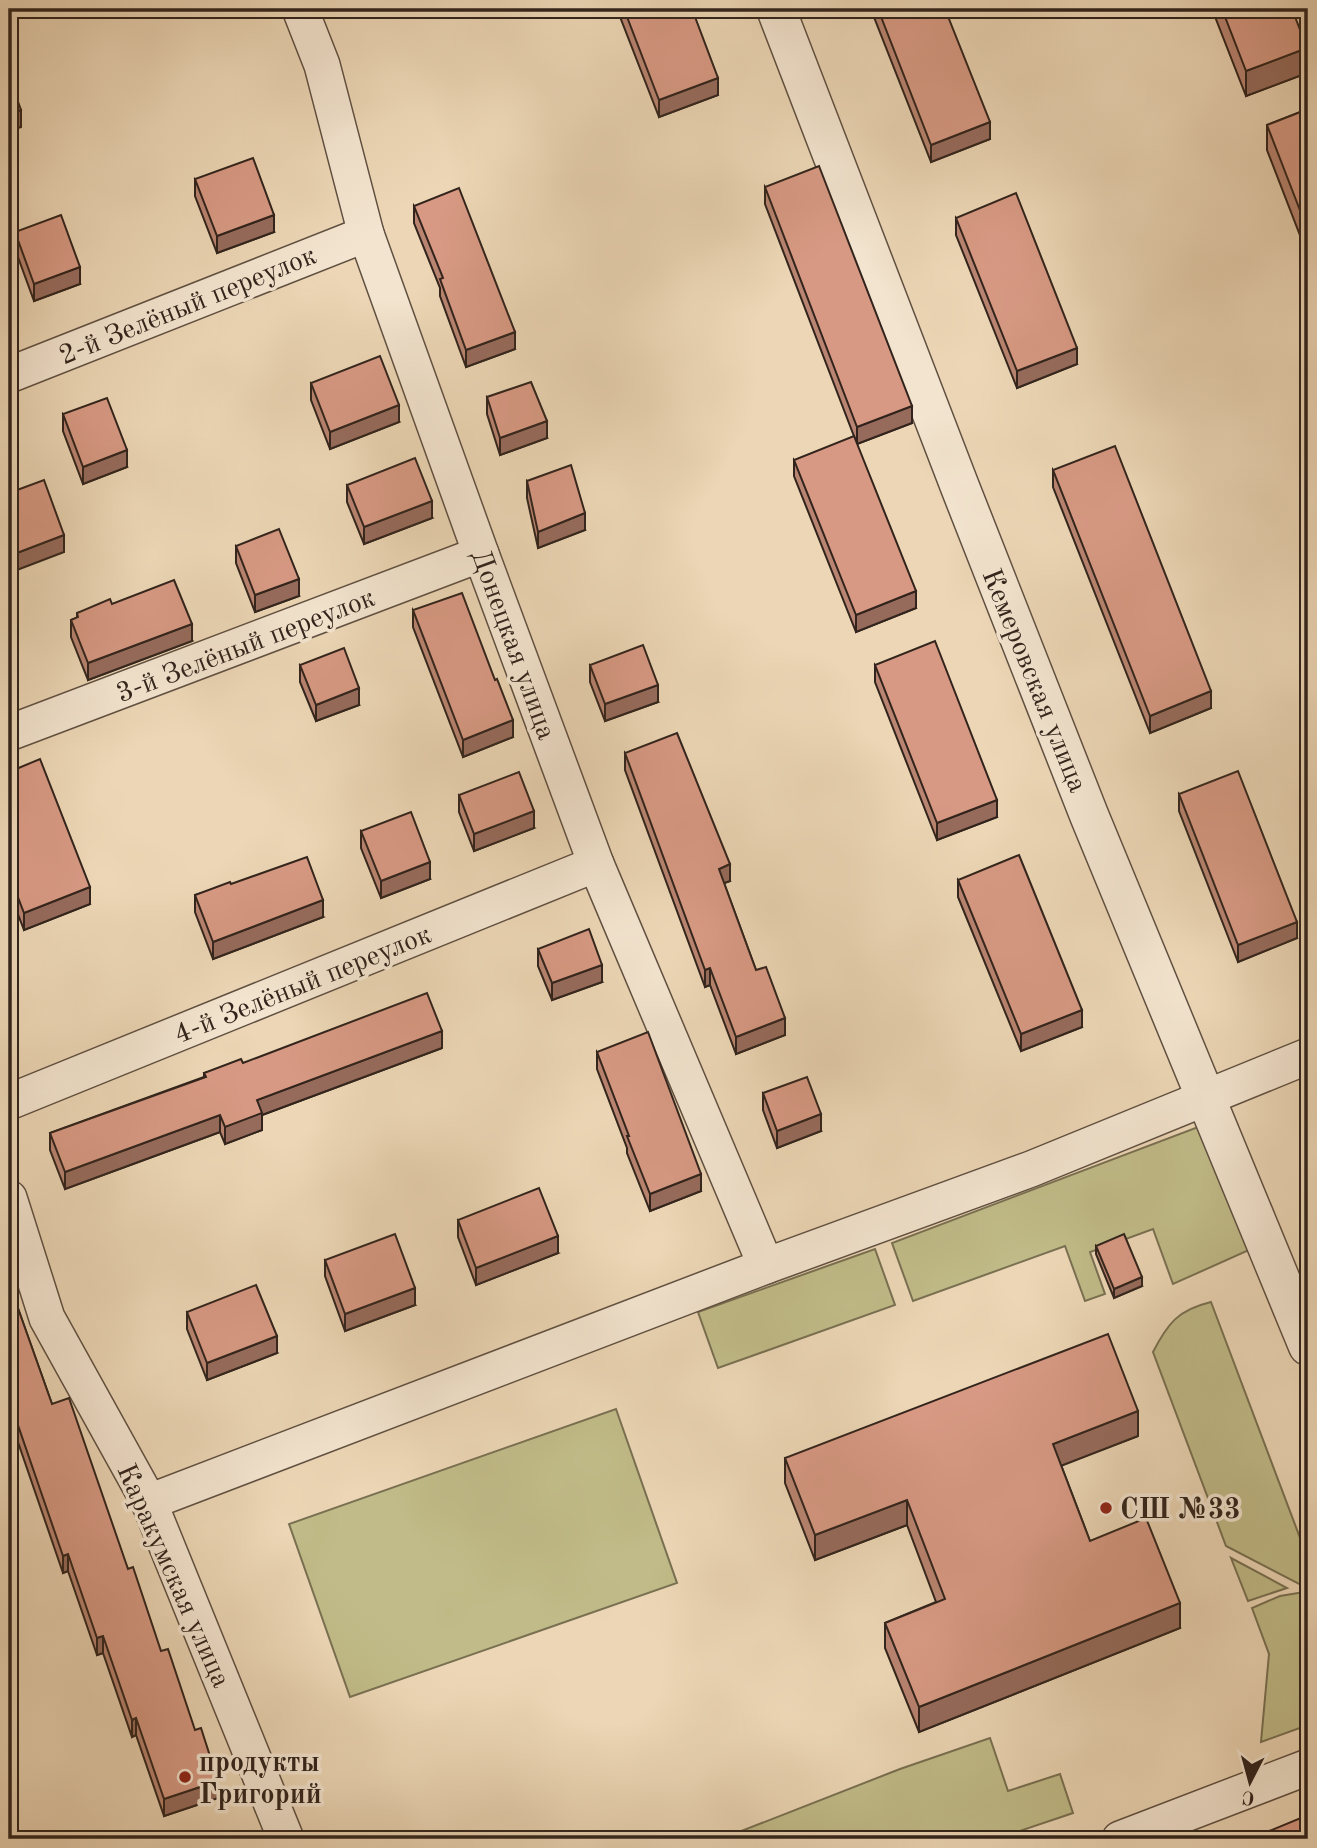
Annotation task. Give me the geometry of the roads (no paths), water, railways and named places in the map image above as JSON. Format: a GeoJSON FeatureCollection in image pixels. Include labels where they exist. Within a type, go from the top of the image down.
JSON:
{"type":"FeatureCollection","features":[{"type":"Feature","properties":{"kind":"street","name":"Донецкая улица"},"geometry":{"type":"LineString","coordinates":[[300,9],[322,65],[366,234],[481,554],[596,864],[766,1266]]}},
{"type":"Feature","properties":{"kind":"street"},"geometry":{"type":"LineString","coordinates":[[322,65],[328,9]]}},
{"type":"Feature","properties":{"kind":"street","name":"Кемеровская улица"},"geometry":{"type":"LineString","coordinates":[[776,9],[1012,621],[1308,1346]]}},
{"type":"Feature","properties":{"kind":"street","name":"2-й Зелёный переулок"},"geometry":{"type":"LineString","coordinates":[[9,375],[366,234]]}},
{"type":"Feature","properties":{"kind":"street","name":"3-й Зелёный переулок"},"geometry":{"type":"LineString","coordinates":[[9,733],[481,554]]}},
{"type":"Feature","properties":{"kind":"street","name":"4-й Зелёный переулок"},"geometry":{"type":"LineString","coordinates":[[9,1102],[596,864]]}},
{"type":"Feature","properties":{"kind":"street"},"geometry":{"type":"LineString","coordinates":[[149,1502],[766,1266],[1031,1169],[1308,1056]]}},
{"type":"Feature","properties":{"kind":"street","name":"Каракумская улица"},"geometry":{"type":"LineString","coordinates":[[9,1198],[47,1318],[149,1502],[286,1839]]}},
{"type":"Feature","properties":{"kind":"street"},"geometry":{"type":"LineString","coordinates":[[1121,1839],[1308,1767]]}},
{"type":"Feature","properties":{"kind":"place","name":"СШ №33"},"geometry":{"type":"Point","coordinates":[1106,1508]}},
{"type":"Feature","properties":{"kind":"place","name":"продукты Григорий"},"geometry":{"type":"Point","coordinates":[185,1777]}}]}
